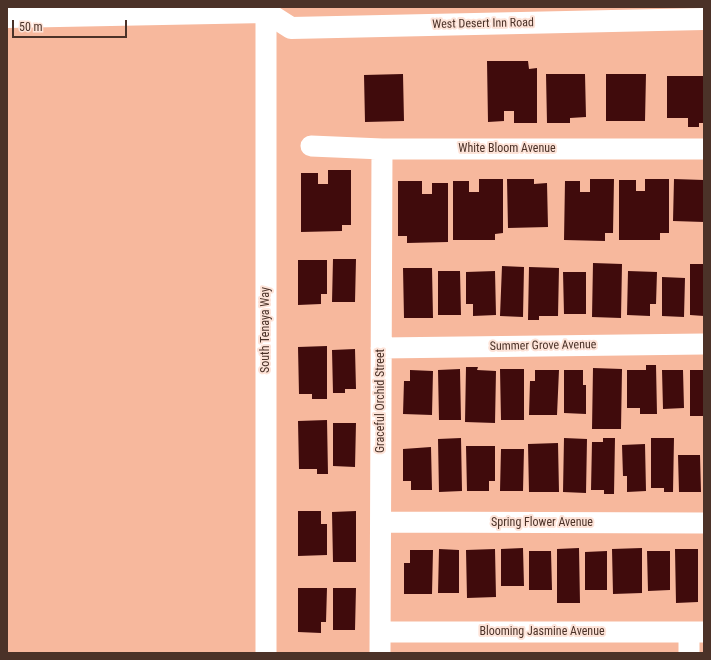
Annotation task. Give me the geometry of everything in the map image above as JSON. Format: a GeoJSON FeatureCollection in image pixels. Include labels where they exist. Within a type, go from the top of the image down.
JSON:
{"type":"FeatureCollection","features":[{"type":"Feature","properties":{"kind":"main road"},"geometry":{"type":"LineString","coordinates":[[7,17],[268,9]]}},
{"type":"Feature","properties":{"kind":"main road","name":"West Desert Inn Road"},"geometry":{"type":"LineString","coordinates":[[268,9],[291,28],[704,19]]}},
{"type":"Feature","properties":{"kind":"street","name":"South Tenaya Way"},"geometry":{"type":"LineString","coordinates":[[266,653],[268,9]]}},
{"type":"Feature","properties":{"kind":"street","name":"White Bloom Avenue"},"geometry":{"type":"LineString","coordinates":[[311,146],[382,149],[704,149]]}},
{"type":"Feature","properties":{"kind":"street","name":"Graceful Orchid Street"},"geometry":{"type":"LineString","coordinates":[[380,653],[382,149]]}},
{"type":"Feature","properties":{"kind":"street","name":"Summer Grove Avenue"},"geometry":{"type":"LineString","coordinates":[[381,348],[704,344]]}},
{"type":"Feature","properties":{"kind":"street","name":"Spring Flower Avenue"},"geometry":{"type":"LineString","coordinates":[[381,522],[704,523]]}},
{"type":"Feature","properties":{"kind":"street","name":"Blooming Jasmine Avenue"},"geometry":{"type":"LineString","coordinates":[[380,632],[697,632]]}},
{"type":"Feature","properties":{"kind":"street"},"geometry":{"type":"LineString","coordinates":[[689,653],[697,632]]}},
{"type":"Feature","properties":{"kind":"building"},"geometry":{"type":"Polygon","coordinates":[[[487,61],[528,61],[529,69],[537,68],[537,123],[514,123],[514,111],[504,111],[504,121],[488,122],[487,61]]]}},
{"type":"Feature","properties":{"kind":"building"},"geometry":{"type":"Polygon","coordinates":[[[403,74],[404,121],[365,122],[364,75],[403,74]]]}},
{"type":"Feature","properties":{"kind":"building"},"geometry":{"type":"Polygon","coordinates":[[[546,74],[585,74],[586,117],[570,118],[570,123],[547,123],[546,74]]]}},
{"type":"Feature","properties":{"kind":"building"},"geometry":{"type":"Polygon","coordinates":[[[606,74],[646,74],[645,121],[606,121],[606,74]]]}},
{"type":"Feature","properties":{"kind":"building"},"geometry":{"type":"Polygon","coordinates":[[[667,76],[704,76],[704,123],[699,123],[699,127],[688,127],[688,118],[667,118],[667,76]]]}},
{"type":"Feature","properties":{"kind":"building"},"geometry":{"type":"Polygon","coordinates":[[[328,170],[351,170],[351,225],[342,225],[342,231],[301,232],[301,173],[318,173],[318,184],[328,184],[328,170]]]}},
{"type":"Feature","properties":{"kind":"building"},"geometry":{"type":"Polygon","coordinates":[[[479,179],[503,179],[503,233],[495,234],[495,240],[453,240],[453,181],[469,181],[469,192],[479,192],[479,179]]]}},
{"type":"Feature","properties":{"kind":"building"},"geometry":{"type":"Polygon","coordinates":[[[507,179],[534,179],[534,184],[547,183],[548,227],[508,228],[507,179]]]}},
{"type":"Feature","properties":{"kind":"building"},"geometry":{"type":"Polygon","coordinates":[[[590,179],[614,179],[613,233],[605,233],[605,241],[564,240],[565,181],[580,181],[580,192],[590,192],[590,179]]]}},
{"type":"Feature","properties":{"kind":"building"},"geometry":{"type":"Polygon","coordinates":[[[645,179],[669,179],[669,233],[660,233],[660,240],[619,240],[619,180],[636,180],[636,191],[645,191],[645,179]]]}},
{"type":"Feature","properties":{"kind":"building"},"geometry":{"type":"Polygon","coordinates":[[[674,179],[704,180],[704,222],[673,221],[674,179]]]}},
{"type":"Feature","properties":{"kind":"building"},"geometry":{"type":"Polygon","coordinates":[[[398,181],[422,181],[422,194],[432,194],[432,183],[448,183],[448,242],[407,243],[407,236],[398,236],[398,181]]]}},
{"type":"Feature","properties":{"kind":"building"},"geometry":{"type":"Polygon","coordinates":[[[333,259],[356,259],[355,302],[332,302],[333,259]]]}},
{"type":"Feature","properties":{"kind":"building"},"geometry":{"type":"Polygon","coordinates":[[[298,260],[327,260],[327,294],[321,294],[321,304],[298,305],[298,260]]]}},
{"type":"Feature","properties":{"kind":"building"},"geometry":{"type":"Polygon","coordinates":[[[593,263],[622,264],[621,318],[592,317],[593,263]]]}},
{"type":"Feature","properties":{"kind":"building"},"geometry":{"type":"Polygon","coordinates":[[[690,264],[704,264],[704,316],[690,315],[690,264]]]}},
{"type":"Feature","properties":{"kind":"building"},"geometry":{"type":"Polygon","coordinates":[[[502,266],[524,267],[523,317],[500,316],[502,266]]]}},
{"type":"Feature","properties":{"kind":"building"},"geometry":{"type":"Polygon","coordinates":[[[529,267],[559,268],[558,316],[539,316],[539,320],[528,320],[529,267]]]}},
{"type":"Feature","properties":{"kind":"building"},"geometry":{"type":"Polygon","coordinates":[[[403,268],[432,268],[433,318],[404,318],[403,268]]]}},
{"type":"Feature","properties":{"kind":"building"},"geometry":{"type":"Polygon","coordinates":[[[438,271],[460,271],[461,315],[438,315],[438,271]]]}},
{"type":"Feature","properties":{"kind":"building"},"geometry":{"type":"Polygon","coordinates":[[[495,271],[496,315],[473,316],[473,304],[466,304],[466,272],[495,271]]]}},
{"type":"Feature","properties":{"kind":"building"},"geometry":{"type":"Polygon","coordinates":[[[628,271],[657,272],[656,304],[650,304],[650,316],[627,315],[628,271]]]}},
{"type":"Feature","properties":{"kind":"building"},"geometry":{"type":"Polygon","coordinates":[[[563,272],[586,272],[586,314],[564,314],[563,272]]]}},
{"type":"Feature","properties":{"kind":"building"},"geometry":{"type":"Polygon","coordinates":[[[662,277],[685,278],[684,317],[662,316],[662,277]]]}},
{"type":"Feature","properties":{"kind":"building"},"geometry":{"type":"Polygon","coordinates":[[[327,346],[327,399],[312,399],[312,394],[299,394],[298,347],[327,346]]]}},
{"type":"Feature","properties":{"kind":"building"},"geometry":{"type":"Polygon","coordinates":[[[355,349],[356,389],[345,389],[345,393],[333,393],[332,350],[355,349]]]}},
{"type":"Feature","properties":{"kind":"building"},"geometry":{"type":"Polygon","coordinates":[[[646,365],[656,365],[657,414],[640,414],[640,408],[627,408],[627,370],[646,370],[646,365]]]}},
{"type":"Feature","properties":{"kind":"building"},"geometry":{"type":"Polygon","coordinates":[[[466,367],[478,367],[477,370],[496,371],[495,423],[465,422],[466,367]]]}},
{"type":"Feature","properties":{"kind":"building"},"geometry":{"type":"Polygon","coordinates":[[[593,368],[622,369],[621,429],[592,429],[593,368]]]}},
{"type":"Feature","properties":{"kind":"building"},"geometry":{"type":"Polygon","coordinates":[[[460,369],[461,420],[439,420],[438,370],[460,369]]]}},
{"type":"Feature","properties":{"kind":"building"},"geometry":{"type":"Polygon","coordinates":[[[500,369],[524,369],[524,420],[501,420],[500,369]]]}},
{"type":"Feature","properties":{"kind":"building"},"geometry":{"type":"Polygon","coordinates":[[[410,370],[433,371],[432,415],[403,414],[404,381],[410,381],[410,370]]]}},
{"type":"Feature","properties":{"kind":"building"},"geometry":{"type":"Polygon","coordinates":[[[535,370],[559,370],[557,415],[529,415],[530,381],[535,381],[535,370]]]}},
{"type":"Feature","properties":{"kind":"building"},"geometry":{"type":"Polygon","coordinates":[[[564,370],[583,370],[583,385],[586,385],[586,414],[564,413],[564,370]]]}},
{"type":"Feature","properties":{"kind":"building"},"geometry":{"type":"Polygon","coordinates":[[[662,370],[683,370],[684,408],[663,409],[662,370]]]}},
{"type":"Feature","properties":{"kind":"building"},"geometry":{"type":"Polygon","coordinates":[[[690,370],[704,370],[704,416],[690,416],[690,370]]]}},
{"type":"Feature","properties":{"kind":"building"},"geometry":{"type":"Polygon","coordinates":[[[327,420],[328,474],[317,474],[317,469],[299,469],[298,421],[327,420]]]}},
{"type":"Feature","properties":{"kind":"building"},"geometry":{"type":"Polygon","coordinates":[[[333,423],[356,423],[355,467],[333,466],[333,423]]]}},
{"type":"Feature","properties":{"kind":"building"},"geometry":{"type":"Polygon","coordinates":[[[461,438],[462,491],[439,492],[438,439],[461,438]]]}},
{"type":"Feature","properties":{"kind":"building"},"geometry":{"type":"Polygon","coordinates":[[[564,438],[587,439],[586,493],[563,492],[564,438]]]}},
{"type":"Feature","properties":{"kind":"building"},"geometry":{"type":"Polygon","coordinates":[[[603,438],[615,438],[614,494],[604,494],[604,490],[591,490],[592,442],[603,442],[603,438]]]}},
{"type":"Feature","properties":{"kind":"building"},"geometry":{"type":"Polygon","coordinates":[[[651,438],[674,438],[673,492],[664,492],[664,488],[651,488],[651,438]]]}},
{"type":"Feature","properties":{"kind":"building"},"geometry":{"type":"Polygon","coordinates":[[[558,443],[559,492],[529,492],[528,444],[558,443]]]}},
{"type":"Feature","properties":{"kind":"building"},"geometry":{"type":"Polygon","coordinates":[[[645,444],[646,491],[627,492],[627,476],[623,476],[622,445],[645,444]]]}},
{"type":"Feature","properties":{"kind":"building"},"geometry":{"type":"Polygon","coordinates":[[[466,446],[495,446],[495,481],[489,481],[489,491],[467,491],[466,446]]]}},
{"type":"Feature","properties":{"kind":"building"},"geometry":{"type":"Polygon","coordinates":[[[431,447],[432,490],[411,490],[411,481],[403,481],[403,449],[431,447]]]}},
{"type":"Feature","properties":{"kind":"building"},"geometry":{"type":"Polygon","coordinates":[[[501,449],[524,449],[523,491],[500,491],[501,449]]]}},
{"type":"Feature","properties":{"kind":"building"},"geometry":{"type":"Polygon","coordinates":[[[678,455],[700,455],[701,492],[679,492],[678,455]]]}},
{"type":"Feature","properties":{"kind":"building"},"geometry":{"type":"Polygon","coordinates":[[[298,511],[321,511],[321,524],[327,524],[327,555],[298,556],[298,511]]]}},
{"type":"Feature","properties":{"kind":"building"},"geometry":{"type":"Polygon","coordinates":[[[356,511],[356,562],[333,562],[332,512],[356,511]]]}},
{"type":"Feature","properties":{"kind":"building"},"geometry":{"type":"Polygon","coordinates":[[[523,548],[524,586],[501,586],[501,549],[523,548]]]}},
{"type":"Feature","properties":{"kind":"building"},"geometry":{"type":"Polygon","coordinates":[[[579,548],[580,603],[557,603],[557,549],[579,548]]]}},
{"type":"Feature","properties":{"kind":"building"},"geometry":{"type":"Polygon","coordinates":[[[642,548],[642,593],[613,594],[612,549],[642,548]]]}},
{"type":"Feature","properties":{"kind":"building"},"geometry":{"type":"Polygon","coordinates":[[[439,549],[459,550],[459,593],[438,593],[439,549]]]}},
{"type":"Feature","properties":{"kind":"building"},"geometry":{"type":"Polygon","coordinates":[[[495,549],[496,597],[467,598],[466,550],[495,549]]]}},
{"type":"Feature","properties":{"kind":"building"},"geometry":{"type":"Polygon","coordinates":[[[675,549],[698,549],[698,602],[676,603],[675,549]]]}},
{"type":"Feature","properties":{"kind":"building"},"geometry":{"type":"Polygon","coordinates":[[[410,550],[433,550],[432,594],[404,594],[404,563],[410,563],[410,550]]]}},
{"type":"Feature","properties":{"kind":"building"},"geometry":{"type":"Polygon","coordinates":[[[529,551],[551,551],[552,590],[529,590],[529,551]]]}},
{"type":"Feature","properties":{"kind":"building"},"geometry":{"type":"Polygon","coordinates":[[[607,551],[607,590],[585,590],[585,552],[607,551]]]}},
{"type":"Feature","properties":{"kind":"building"},"geometry":{"type":"Polygon","coordinates":[[[647,551],[670,551],[670,590],[648,591],[647,551]]]}},
{"type":"Feature","properties":{"kind":"building"},"geometry":{"type":"Polygon","coordinates":[[[298,588],[327,588],[326,622],[321,622],[321,633],[298,632],[298,588]]]}},
{"type":"Feature","properties":{"kind":"building"},"geometry":{"type":"Polygon","coordinates":[[[333,588],[356,588],[355,630],[333,630],[333,588]]]}}]}
